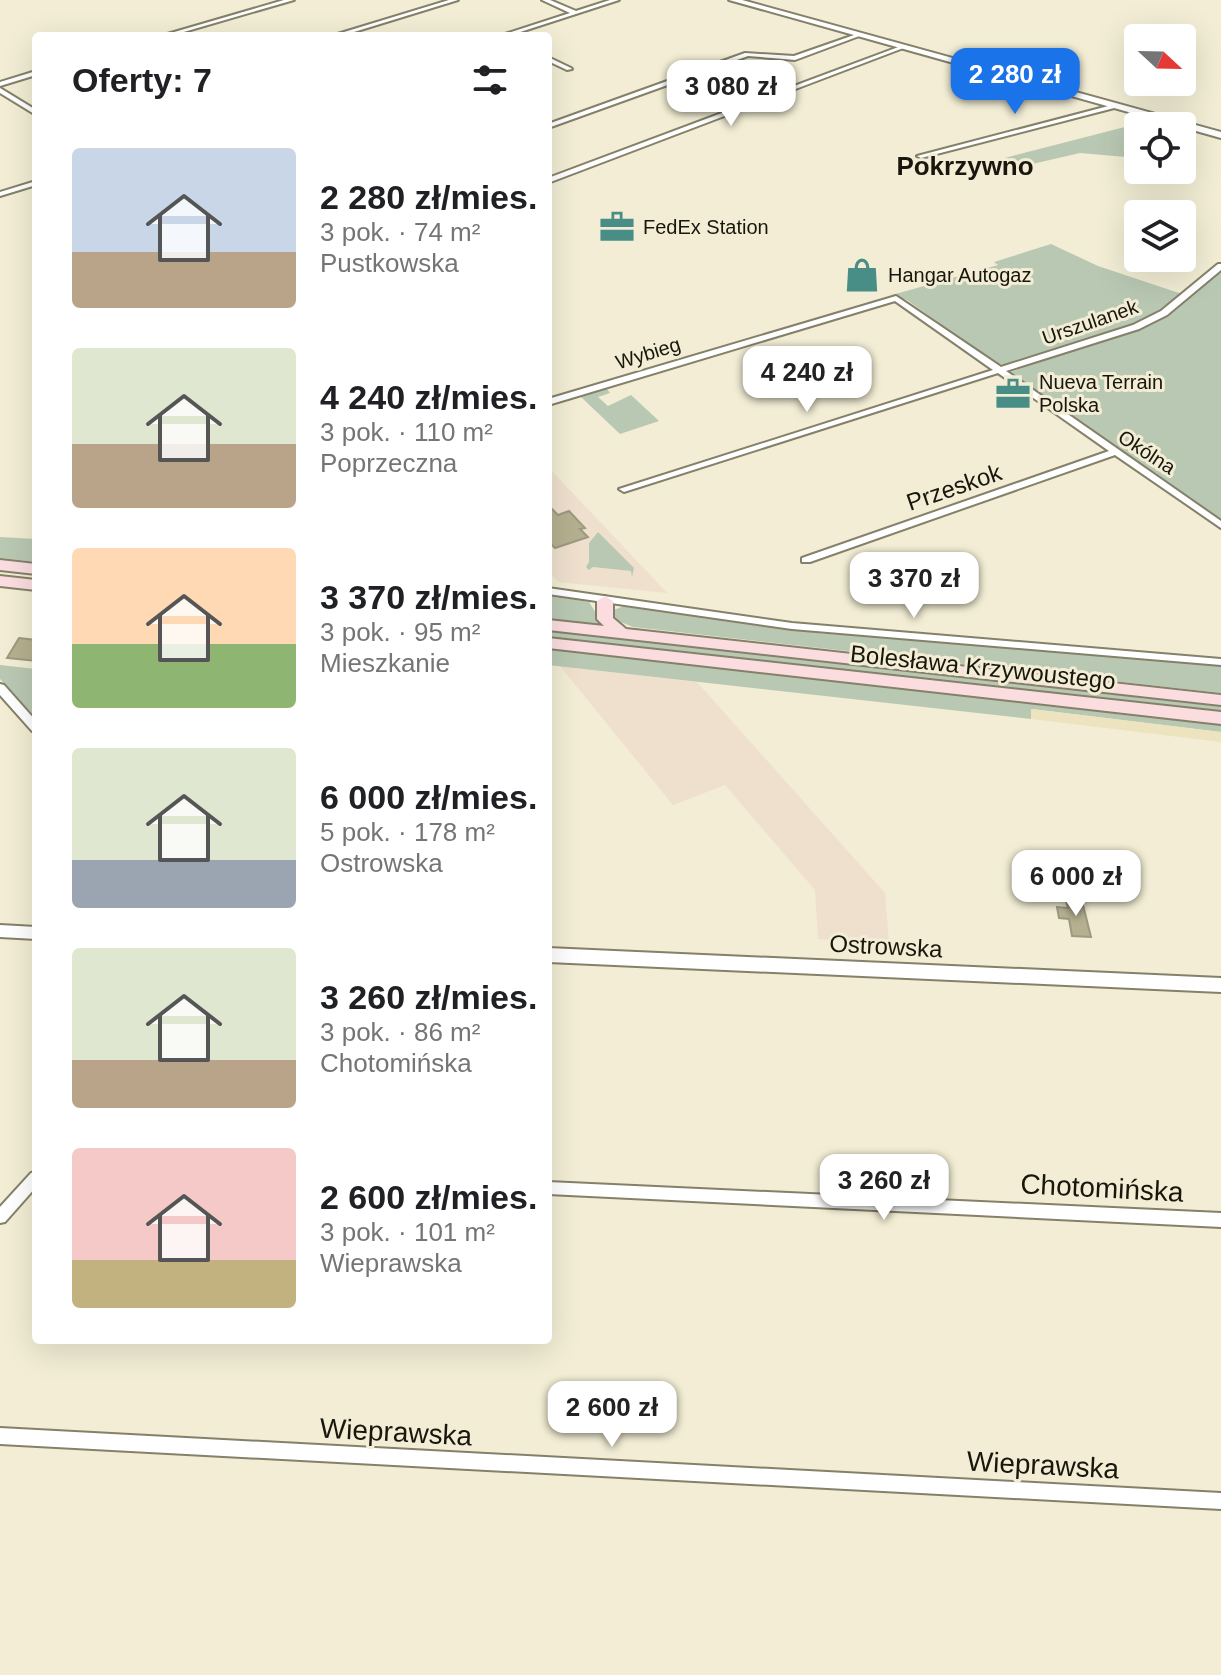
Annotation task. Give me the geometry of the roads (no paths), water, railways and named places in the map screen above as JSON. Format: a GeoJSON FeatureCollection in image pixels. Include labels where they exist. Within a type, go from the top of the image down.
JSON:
{"type":"FeatureCollection","features":[{"type":"Feature","properties":{"kind":"main road"},"geometry":{"type":"LineString","coordinates":[[0,565],[32,569]]}},
{"type":"Feature","properties":{"kind":"main road"},"geometry":{"type":"LineString","coordinates":[[0,581],[32,585]]}},
{"type":"Feature","properties":{"kind":"main road"},"geometry":{"type":"LineString","coordinates":[[605,601],[603,615],[608,624],[623,634]]}},
{"type":"Feature","properties":{"kind":"main road","name":"Bolesława Krzywoustego"},"geometry":{"type":"LineString","coordinates":[[552,625],[1221,700]]}},
{"type":"Feature","properties":{"kind":"main road","name":"Bolesława Krzywoustego"},"geometry":{"type":"LineString","coordinates":[[552,643],[1221,718]]}},
{"type":"Feature","properties":{"kind":"street"},"geometry":{"type":"LineString","coordinates":[[178,32],[291,0]]}},
{"type":"Feature","properties":{"kind":"street"},"geometry":{"type":"LineString","coordinates":[[347,32],[455,0]]}},
{"type":"Feature","properties":{"kind":"street"},"geometry":{"type":"LineString","coordinates":[[545,0],[576,13]]}},
{"type":"Feature","properties":{"kind":"street"},"geometry":{"type":"LineString","coordinates":[[515,32],[616,0]]}},
{"type":"Feature","properties":{"kind":"street"},"geometry":{"type":"LineString","coordinates":[[733,0],[1221,135]]}},
{"type":"Feature","properties":{"kind":"street"},"geometry":{"type":"LineString","coordinates":[[552,125],[747,54],[795,58],[859,35]]}},
{"type":"Feature","properties":{"kind":"street"},"geometry":{"type":"LineString","coordinates":[[552,179],[903,47]]}},
{"type":"Feature","properties":{"kind":"street"},"geometry":{"type":"LineString","coordinates":[[552,61],[569,69]]}},
{"type":"Feature","properties":{"kind":"street"},"geometry":{"type":"LineString","coordinates":[[0,87],[32,75]]}},
{"type":"Feature","properties":{"kind":"street"},"geometry":{"type":"LineString","coordinates":[[0,87],[32,110]]}},
{"type":"Feature","properties":{"kind":"street"},"geometry":{"type":"LineString","coordinates":[[921,156],[1116,106]]}},
{"type":"Feature","properties":{"kind":"street"},"geometry":{"type":"LineString","coordinates":[[0,194],[32,184]]}},
{"type":"Feature","properties":{"kind":"street","name":"Urszulanek"},"geometry":{"type":"LineString","coordinates":[[624,489],[1146,323],[1221,266]]}},
{"type":"Feature","properties":{"kind":"street","name":"Okólna"},"geometry":{"type":"LineString","coordinates":[[896,298],[1221,525]]}},
{"type":"Feature","properties":{"kind":"street","name":"Wybieg"},"geometry":{"type":"LineString","coordinates":[[552,401],[896,298]]}},
{"type":"Feature","properties":{"kind":"street","name":"Przeskok"},"geometry":{"type":"LineString","coordinates":[[806,560],[1114,452]]}},
{"type":"Feature","properties":{"kind":"street","name":"Bolesława Krzywoustego"},"geometry":{"type":"LineString","coordinates":[[552,592],[842,631],[1068,647],[1221,662]]}},
{"type":"Feature","properties":{"kind":"street"},"geometry":{"type":"LineString","coordinates":[[0,688],[32,724]]}},
{"type":"Feature","properties":{"kind":"street"},"geometry":{"type":"LineString","coordinates":[[0,931],[32,933]]}},
{"type":"Feature","properties":{"kind":"street","name":"Ostrowska"},"geometry":{"type":"LineString","coordinates":[[552,955],[1221,985]]}},
{"type":"Feature","properties":{"kind":"street"},"geometry":{"type":"LineString","coordinates":[[0,1217],[32,1181]]}},
{"type":"Feature","properties":{"kind":"street","name":"Chotomińska"},"geometry":{"type":"LineString","coordinates":[[552,1188],[1221,1220]]}},
{"type":"Feature","properties":{"kind":"street","name":"Wieprawska"},"geometry":{"type":"LineString","coordinates":[[0,1436],[1221,1501]]}},
{"type":"Feature","properties":{"kind":"place","name":"FedEx Station"},"geometry":{"type":"Point","coordinates":[617,227]}},
{"type":"Feature","properties":{"kind":"place","name":"Hangar Autogaz"},"geometry":{"type":"Point","coordinates":[862,275]}},
{"type":"Feature","properties":{"kind":"place","name":"Nueva Terrain Polska"},"geometry":{"type":"Point","coordinates":[1013,394]}},
{"type":"Feature","properties":{"kind":"district","name":"Pokrzywno"},"geometry":{"type":"Point","coordinates":[965,166]}}]}
